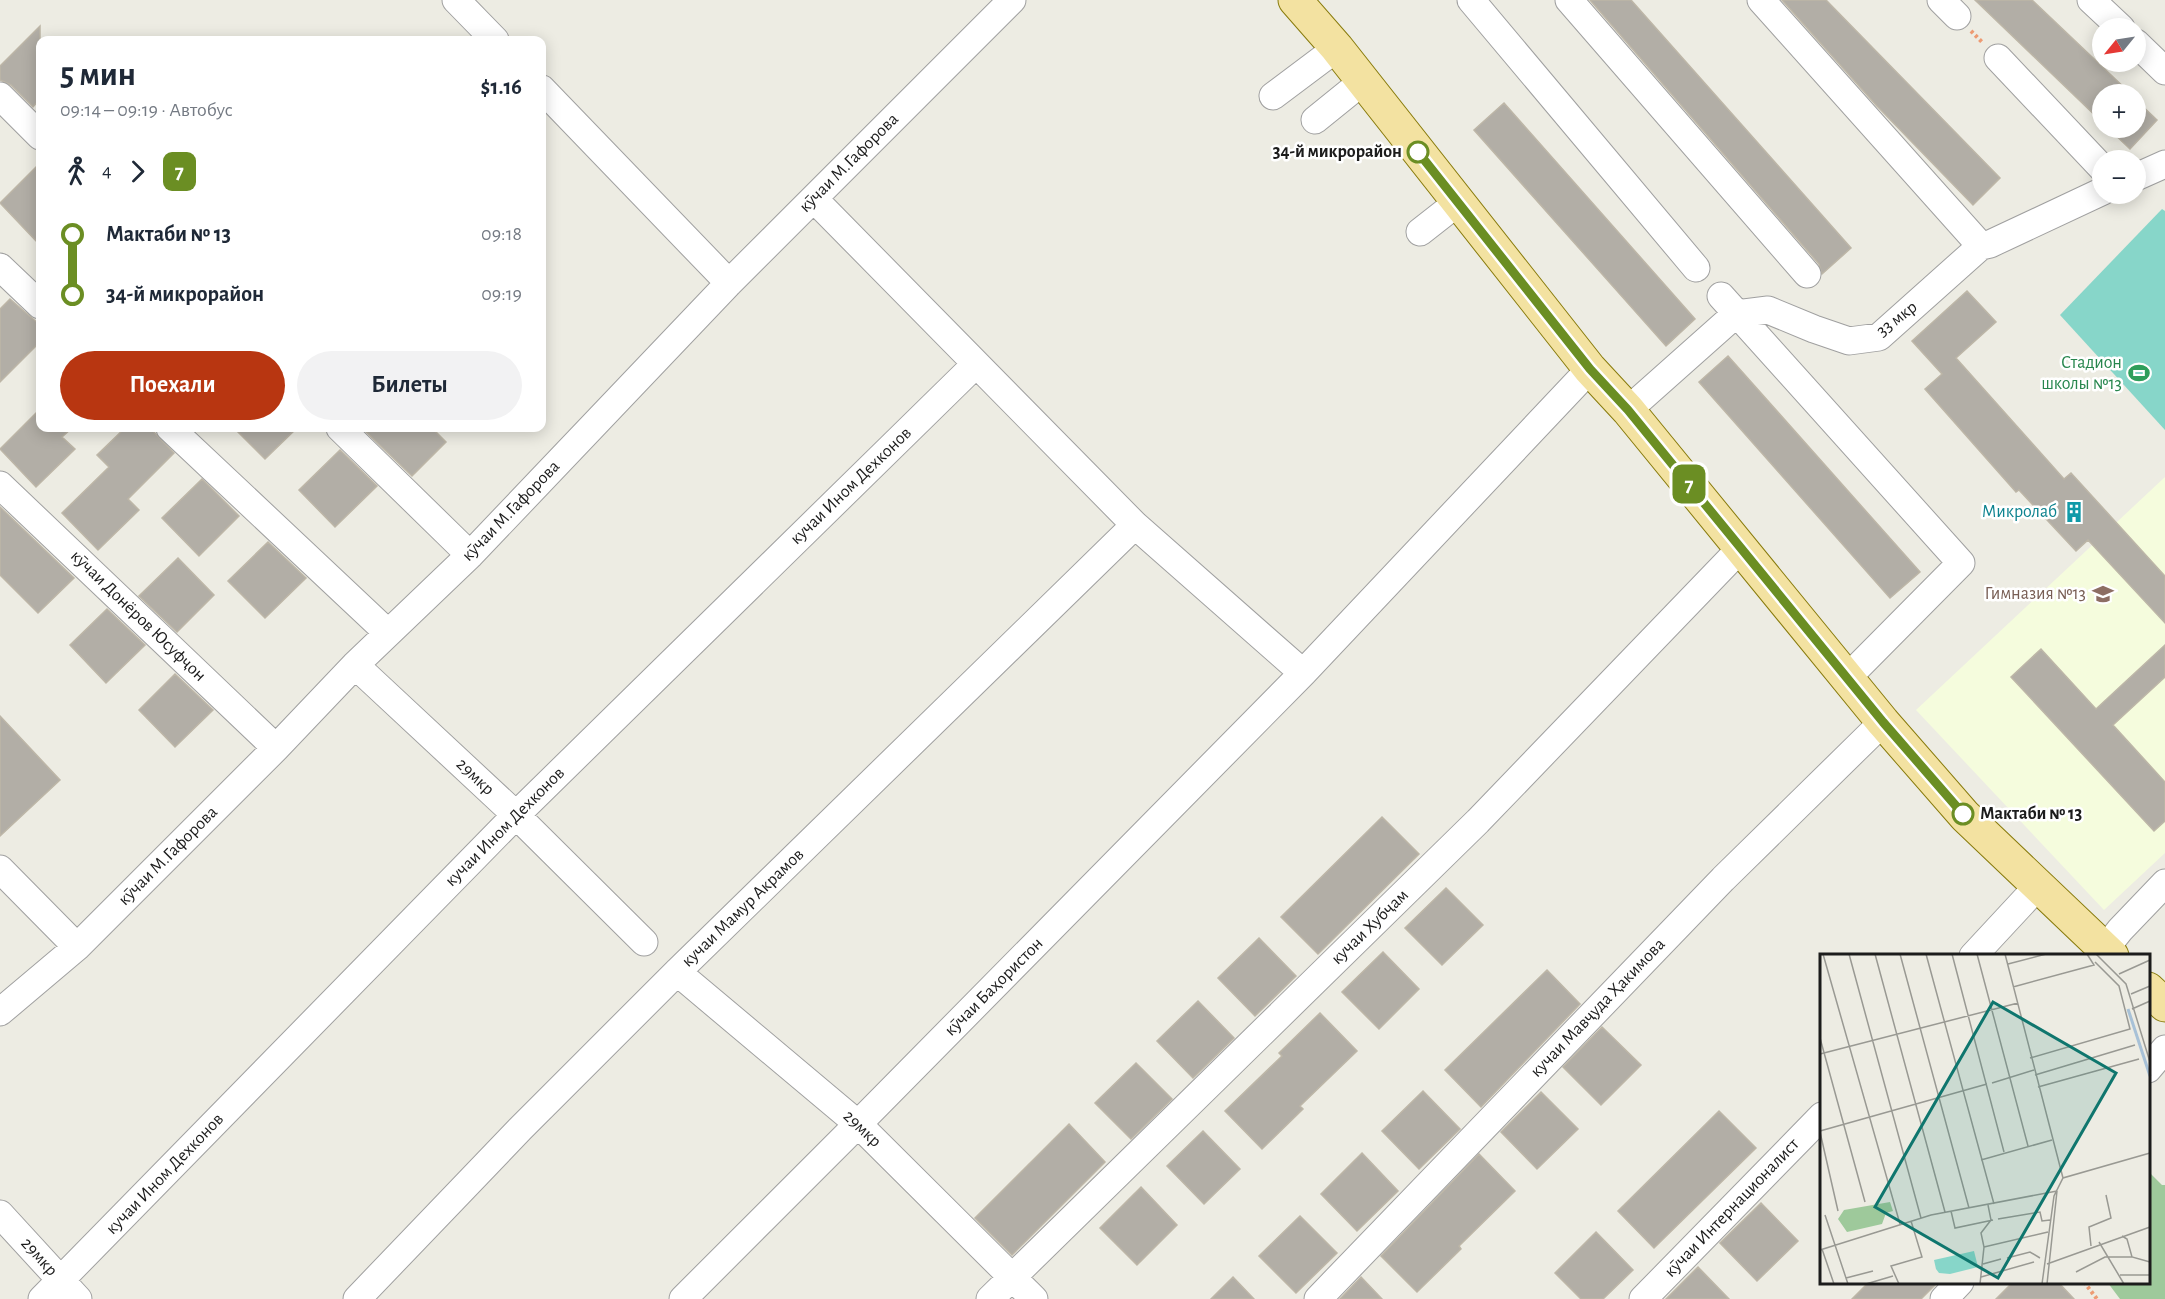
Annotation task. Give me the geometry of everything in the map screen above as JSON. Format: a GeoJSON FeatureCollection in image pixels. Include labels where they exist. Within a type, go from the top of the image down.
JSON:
{"type":"FeatureCollection","features":[{"type":"Feature","properties":{"kind":"main road"},"geometry":{"type":"LineString","coordinates":[[1294,0],[1336,48],[1590,369],[1628,410],[1883,722],[1965,816],[2109,952]]}},
{"type":"Feature","properties":{"kind":"main road"},"geometry":{"type":"LineString","coordinates":[[2150,992],[2165,1005]]}},
{"type":"Feature","properties":{"kind":"street"},"geometry":{"type":"LineString","coordinates":[[456,0],[491,36]]}},
{"type":"Feature","properties":{"kind":"street","name":"кӯчаи М.Гафорова"},"geometry":{"type":"LineString","coordinates":[[0,1012],[77,947],[276,748],[355,665],[470,555],[729,283],[1012,0]]}},
{"type":"Feature","properties":{"kind":"street"},"geometry":{"type":"LineString","coordinates":[[1471,0],[1696,268]]}},
{"type":"Feature","properties":{"kind":"street"},"geometry":{"type":"LineString","coordinates":[[1569,0],[1807,274]]}},
{"type":"Feature","properties":{"kind":"street"},"geometry":{"type":"LineString","coordinates":[[1761,0],[1981,246]]}},
{"type":"Feature","properties":{"kind":"street"},"geometry":{"type":"LineString","coordinates":[[2091,0],[2110,18]]}},
{"type":"Feature","properties":{"kind":"street"},"geometry":{"type":"LineString","coordinates":[[1273,96],[1336,48]]}},
{"type":"Feature","properties":{"kind":"street"},"geometry":{"type":"LineString","coordinates":[[2146,53],[2165,71]]}},
{"type":"Feature","properties":{"kind":"street"},"geometry":{"type":"LineString","coordinates":[[1998,58],[2092,157]]}},
{"type":"Feature","properties":{"kind":"street"},"geometry":{"type":"LineString","coordinates":[[1316,120],[1362,82]]}},
{"type":"Feature","properties":{"kind":"street"},"geometry":{"type":"LineString","coordinates":[[546,92],[729,283]]}},
{"type":"Feature","properties":{"kind":"street"},"geometry":{"type":"LineString","coordinates":[[0,96],[36,132]]}},
{"type":"Feature","properties":{"kind":"street"},"geometry":{"type":"LineString","coordinates":[[2146,173],[2165,165]]}},
{"type":"Feature","properties":{"kind":"street","name":"33 мкр"},"geometry":{"type":"LineString","coordinates":[[1728,305],[1768,310],[1814,329],[1849,340],[1879,338],[1981,246],[1990,244],[2092,196]]}},
{"type":"Feature","properties":{"kind":"street"},"geometry":{"type":"LineString","coordinates":[[814,199],[1135,525],[1303,673]]}},
{"type":"Feature","properties":{"kind":"street"},"geometry":{"type":"LineString","coordinates":[[1420,232],[1457,202]]}},
{"type":"Feature","properties":{"kind":"street"},"geometry":{"type":"LineString","coordinates":[[0,267],[36,301]]}},
{"type":"Feature","properties":{"kind":"street"},"geometry":{"type":"LineString","coordinates":[[1628,410],[1728,305],[1961,563],[1847,678]]}},
{"type":"Feature","properties":{"kind":"street","name":"кучаи Ином Дехконов"},"geometry":{"type":"LineString","coordinates":[[60,1293],[516,815],[976,364]]}},
{"type":"Feature","properties":{"kind":"street","name":"кӯчаи Баҳористон"},"geometry":{"type":"LineString","coordinates":[[683,1299],[1303,673],[1590,369]]}},
{"type":"Feature","properties":{"kind":"street"},"geometry":{"type":"LineString","coordinates":[[174,432],[388,633]]}},
{"type":"Feature","properties":{"kind":"street"},"geometry":{"type":"LineString","coordinates":[[344,432],[470,555]]}},
{"type":"Feature","properties":{"kind":"street","name":"кӯчаи Донёров Юсуфҷон"},"geometry":{"type":"LineString","coordinates":[[0,485],[276,748]]}},
{"type":"Feature","properties":{"kind":"street","name":"кучаи Мамур Акрамов"},"geometry":{"type":"LineString","coordinates":[[357,1299],[520,1129],[677,972],[1135,525]]}},
{"type":"Feature","properties":{"kind":"street","name":"кучаи Хубҷам"},"geometry":{"type":"LineString","coordinates":[[990,1299],[1478,821],[1740,548]]}},
{"type":"Feature","properties":{"kind":"street","name":"29мкр"},"geometry":{"type":"LineString","coordinates":[[355,665],[516,815],[644,942]]}},
{"type":"Feature","properties":{"kind":"street","name":"кучаи Мавҷуда Ҳакимова"},"geometry":{"type":"LineString","coordinates":[[1318,1299],[1715,887],[1883,722]]}},
{"type":"Feature","properties":{"kind":"street"},"geometry":{"type":"LineString","coordinates":[[0,869],[77,947]]}},
{"type":"Feature","properties":{"kind":"street"},"geometry":{"type":"LineString","coordinates":[[2109,952],[2120,930],[2165,883]]}},
{"type":"Feature","properties":{"kind":"street"},"geometry":{"type":"LineString","coordinates":[[1975,954],[2038,886]]}},
{"type":"Feature","properties":{"kind":"street","name":"29мкр"},"geometry":{"type":"LineString","coordinates":[[677,972],[858,1124],[1034,1299]]}},
{"type":"Feature","properties":{"kind":"street"},"geometry":{"type":"LineString","coordinates":[[2150,1067],[2165,1049]]}},
{"type":"Feature","properties":{"kind":"street","name":"кӯчаи Интернационалист"},"geometry":{"type":"LineString","coordinates":[[1643,1299],[1820,1117]]}},
{"type":"Feature","properties":{"kind":"street","name":"29мкр"},"geometry":{"type":"LineString","coordinates":[[0,1214],[60,1293]]}},
{"type":"Feature","properties":{"kind":"street"},"geometry":{"type":"LineString","coordinates":[[1944,1299],[1958,1284]]}},
{"type":"Feature","properties":{"kind":"path"},"geometry":{"type":"LineString","coordinates":[[1949,8],[1998,58]]}},
{"type":"Feature","properties":{"kind":"path"},"geometry":{"type":"LineString","coordinates":[[2086,1284],[2097,1299]]}},
{"type":"Feature","properties":{"kind":"shaded area","name":"Стадион школы №13"},"geometry":{"type":"Polygon","coordinates":[[[2162,209],[2165,211],[2165,430],[2060,315],[2162,209]]]}},
{"type":"Feature","properties":{"kind":"shaded area","name":"Гимназия №13"},"geometry":{"type":"Polygon","coordinates":[[[2165,477],[2165,853],[2104,910],[1916,710],[2165,477]]]}},
{"type":"Feature","properties":{"kind":"green space"},"geometry":{"type":"Polygon","coordinates":[[[2150,1173],[2162,1185],[2165,1185],[2165,1299],[2120,1299],[2109,1284],[2150,1284],[2150,1173]]]}},
{"type":"Feature","properties":{"kind":"building"},"geometry":{"type":"Polygon","coordinates":[[[1590,0],[1631,0],[1851,248],[1822,274],[1819,264],[1590,0]]]}},
{"type":"Feature","properties":{"kind":"building"},"geometry":{"type":"Polygon","coordinates":[[[1782,0],[1826,0],[2000,178],[1973,205],[1876,105],[1782,0]]]}},
{"type":"Feature","properties":{"kind":"building"},"geometry":{"type":"Polygon","coordinates":[[[1975,0],[2032,0],[2092,57],[2092,72],[2108,72],[2120,84],[2092,84],[2092,112],[1975,0]]]}},
{"type":"Feature","properties":{"kind":"building"},"geometry":{"type":"Polygon","coordinates":[[[40,26],[40,36],[36,36],[36,104],[33,107],[11,85],[0,80],[0,66],[40,26]]]}},
{"type":"Feature","properties":{"kind":"building"},"geometry":{"type":"Polygon","coordinates":[[[1504,103],[1695,319],[1666,346],[1474,130],[1504,103]]]}},
{"type":"Feature","properties":{"kind":"building"},"geometry":{"type":"Polygon","coordinates":[[[2146,110],[2157,120],[2146,132],[2146,110]]]}},
{"type":"Feature","properties":{"kind":"building"},"geometry":{"type":"Polygon","coordinates":[[[2118,138],[2140,138],[2130,149],[2118,138]]]}},
{"type":"Feature","properties":{"kind":"building"},"geometry":{"type":"Polygon","coordinates":[[[36,167],[36,241],[0,203],[36,167]]]}},
{"type":"Feature","properties":{"kind":"building"},"geometry":{"type":"Polygon","coordinates":[[[1967,291],[1996,322],[1956,358],[2064,479],[2071,473],[2165,576],[2165,623],[2088,540],[2076,551],[2019,490],[2016,492],[1925,389],[1942,374],[1912,341],[1967,291]]]}},
{"type":"Feature","properties":{"kind":"building"},"geometry":{"type":"Polygon","coordinates":[[[10,299],[36,322],[36,346],[0,382],[0,309],[10,299]]]}},
{"type":"Feature","properties":{"kind":"building"},"geometry":{"type":"Polygon","coordinates":[[[1728,356],[1920,572],[1890,598],[1699,382],[1728,356]]]}},
{"type":"Feature","properties":{"kind":"building"},"geometry":{"type":"Polygon","coordinates":[[[36,413],[36,432],[68,432],[62,437],[75,449],[36,487],[0,449],[36,413]]]}},
{"type":"Feature","properties":{"kind":"building"},"geometry":{"type":"Polygon","coordinates":[[[121,432],[154,432],[174,453],[128,499],[139,510],[98,550],[62,513],[109,467],[97,455],[121,432]]]}},
{"type":"Feature","properties":{"kind":"building"},"geometry":{"type":"Polygon","coordinates":[[[238,432],[293,432],[265,459],[238,432]]]}},
{"type":"Feature","properties":{"kind":"building"},"geometry":{"type":"Polygon","coordinates":[[[366,432],[436,432],[446,442],[412,476],[366,432]]]}},
{"type":"Feature","properties":{"kind":"building"},"geometry":{"type":"Polygon","coordinates":[[[340,450],[377,486],[335,527],[299,490],[340,450]]]}},
{"type":"Feature","properties":{"kind":"building"},"geometry":{"type":"Polygon","coordinates":[[[202,479],[239,516],[199,556],[162,518],[202,479]]]}},
{"type":"Feature","properties":{"kind":"building"},"geometry":{"type":"Polygon","coordinates":[[[0,507],[74,578],[38,613],[0,575],[0,507]]]}},
{"type":"Feature","properties":{"kind":"building"},"geometry":{"type":"Polygon","coordinates":[[[268,542],[306,578],[265,618],[228,581],[268,542]]]}},
{"type":"Feature","properties":{"kind":"building"},"geometry":{"type":"Polygon","coordinates":[[[178,558],[214,595],[177,632],[139,596],[178,558]]]}},
{"type":"Feature","properties":{"kind":"building"},"geometry":{"type":"Polygon","coordinates":[[[107,609],[145,645],[106,683],[70,645],[107,609]]]}},
{"type":"Feature","properties":{"kind":"building"},"geometry":{"type":"Polygon","coordinates":[[[2165,645],[2165,677],[2113,725],[2165,782],[2165,821],[2154,831],[2011,677],[2041,649],[2096,709],[2165,645]]]}},
{"type":"Feature","properties":{"kind":"building"},"geometry":{"type":"Polygon","coordinates":[[[175,674],[213,710],[175,747],[139,710],[175,674]]]}},
{"type":"Feature","properties":{"kind":"building"},"geometry":{"type":"Polygon","coordinates":[[[0,716],[60,780],[0,836],[0,716]]]}},
{"type":"Feature","properties":{"kind":"building"},"geometry":{"type":"Polygon","coordinates":[[[1382,817],[1419,854],[1318,954],[1281,917],[1382,817]]]}},
{"type":"Feature","properties":{"kind":"building"},"geometry":{"type":"Polygon","coordinates":[[[1446,888],[1483,925],[1442,965],[1405,928],[1446,888]]]}},
{"type":"Feature","properties":{"kind":"building"},"geometry":{"type":"Polygon","coordinates":[[[1259,938],[1296,976],[1255,1016],[1218,978],[1259,938]]]}},
{"type":"Feature","properties":{"kind":"building"},"geometry":{"type":"Polygon","coordinates":[[[1383,952],[1419,989],[1379,1029],[1342,992],[1383,952]]]}},
{"type":"Feature","properties":{"kind":"building"},"geometry":{"type":"Polygon","coordinates":[[[1547,970],[1580,1004],[1481,1107],[1445,1070],[1547,970]]]}},
{"type":"Feature","properties":{"kind":"building"},"geometry":{"type":"Polygon","coordinates":[[[1198,1001],[1234,1038],[1193,1078],[1157,1041],[1198,1001]]]}},
{"type":"Feature","properties":{"kind":"building"},"geometry":{"type":"Polygon","coordinates":[[[1320,1013],[1357,1051],[1300,1106],[1303,1109],[1262,1149],[1225,1111],[1282,1056],[1279,1053],[1320,1013]]]}},
{"type":"Feature","properties":{"kind":"building"},"geometry":{"type":"Polygon","coordinates":[[[1602,1027],[1641,1065],[1601,1105],[1563,1067],[1602,1027]]]}},
{"type":"Feature","properties":{"kind":"building"},"geometry":{"type":"Polygon","coordinates":[[[1136,1063],[1172,1099],[1131,1139],[1095,1103],[1136,1063]]]}},
{"type":"Feature","properties":{"kind":"building"},"geometry":{"type":"Polygon","coordinates":[[[1423,1091],[1460,1129],[1419,1169],[1382,1131],[1423,1091]]]}},
{"type":"Feature","properties":{"kind":"building"},"geometry":{"type":"Polygon","coordinates":[[[1541,1092],[1578,1129],[1537,1169],[1501,1132],[1541,1092]]]}},
{"type":"Feature","properties":{"kind":"building"},"geometry":{"type":"Polygon","coordinates":[[[1719,1111],[1756,1148],[1654,1248],[1618,1211],[1719,1111]]]}},
{"type":"Feature","properties":{"kind":"building"},"geometry":{"type":"Polygon","coordinates":[[[1069,1124],[1105,1162],[1012,1255],[975,1218],[1069,1124]]]}},
{"type":"Feature","properties":{"kind":"building"},"geometry":{"type":"Polygon","coordinates":[[[1203,1131],[1240,1169],[1204,1204],[1167,1166],[1203,1131]]]}},
{"type":"Feature","properties":{"kind":"building"},"geometry":{"type":"Polygon","coordinates":[[[1362,1153],[1398,1191],[1357,1231],[1321,1194],[1362,1153]]]}},
{"type":"Feature","properties":{"kind":"building"},"geometry":{"type":"Polygon","coordinates":[[[1479,1154],[1515,1191],[1459,1246],[1461,1249],[1417,1292],[1381,1256],[1479,1154]]]}},
{"type":"Feature","properties":{"kind":"building"},"geometry":{"type":"Polygon","coordinates":[[[1141,1187],[1177,1225],[1137,1265],[1100,1228],[1141,1187]]]}},
{"type":"Feature","properties":{"kind":"building"},"geometry":{"type":"Polygon","coordinates":[[[1761,1203],[1798,1241],[1757,1281],[1720,1243],[1761,1203]]]}},
{"type":"Feature","properties":{"kind":"building"},"geometry":{"type":"Polygon","coordinates":[[[1300,1216],[1337,1253],[1296,1293],[1259,1256],[1300,1216]]]}},
{"type":"Feature","properties":{"kind":"building"},"geometry":{"type":"Polygon","coordinates":[[[1596,1232],[1633,1270],[1603,1299],[1581,1299],[1555,1273],[1596,1232]]]}},
{"type":"Feature","properties":{"kind":"building"},"geometry":{"type":"Polygon","coordinates":[[[1698,1267],[1729,1299],[1666,1299],[1698,1267]]]}},
{"type":"Feature","properties":{"kind":"building"},"geometry":{"type":"Polygon","coordinates":[[[1233,1277],[1254,1299],[1211,1299],[1233,1277]]]}},
{"type":"Feature","properties":{"kind":"building"},"geometry":{"type":"Polygon","coordinates":[[[1361,1277],[1382,1299],[1340,1299],[1361,1277]]]}},
{"type":"Feature","properties":{"kind":"building"},"geometry":{"type":"Polygon","coordinates":[[[1867,1284],[1936,1284],[1921,1299],[1852,1299],[1867,1284]]]}},
{"type":"Feature","properties":{"kind":"building"},"geometry":{"type":"Polygon","coordinates":[[[2011,1284],[2060,1284],[2074,1299],[1996,1299],[2011,1284]]]}},
{"type":"Feature","properties":{"kind":"bus line","name":"7"},"geometry":{"type":"LineString","coordinates":[[1418,152],[1590,369],[1628,410],[1883,722],[1963,814]]}},
{"type":"Feature","properties":{"kind":"place","name":"34-й микрорайон"},"geometry":{"type":"Point","coordinates":[1418,152]}},
{"type":"Feature","properties":{"kind":"place","name":"Стадион школы №13"},"geometry":{"type":"Point","coordinates":[2139,373]}},
{"type":"Feature","properties":{"kind":"place","name":"Микролаб"},"geometry":{"type":"Point","coordinates":[2074,512]}},
{"type":"Feature","properties":{"kind":"place","name":"Гимназия №13"},"geometry":{"type":"Point","coordinates":[2103,594]}},
{"type":"Feature","properties":{"kind":"place","name":"Мактаби № 13"},"geometry":{"type":"Point","coordinates":[1963,814]}}]}
